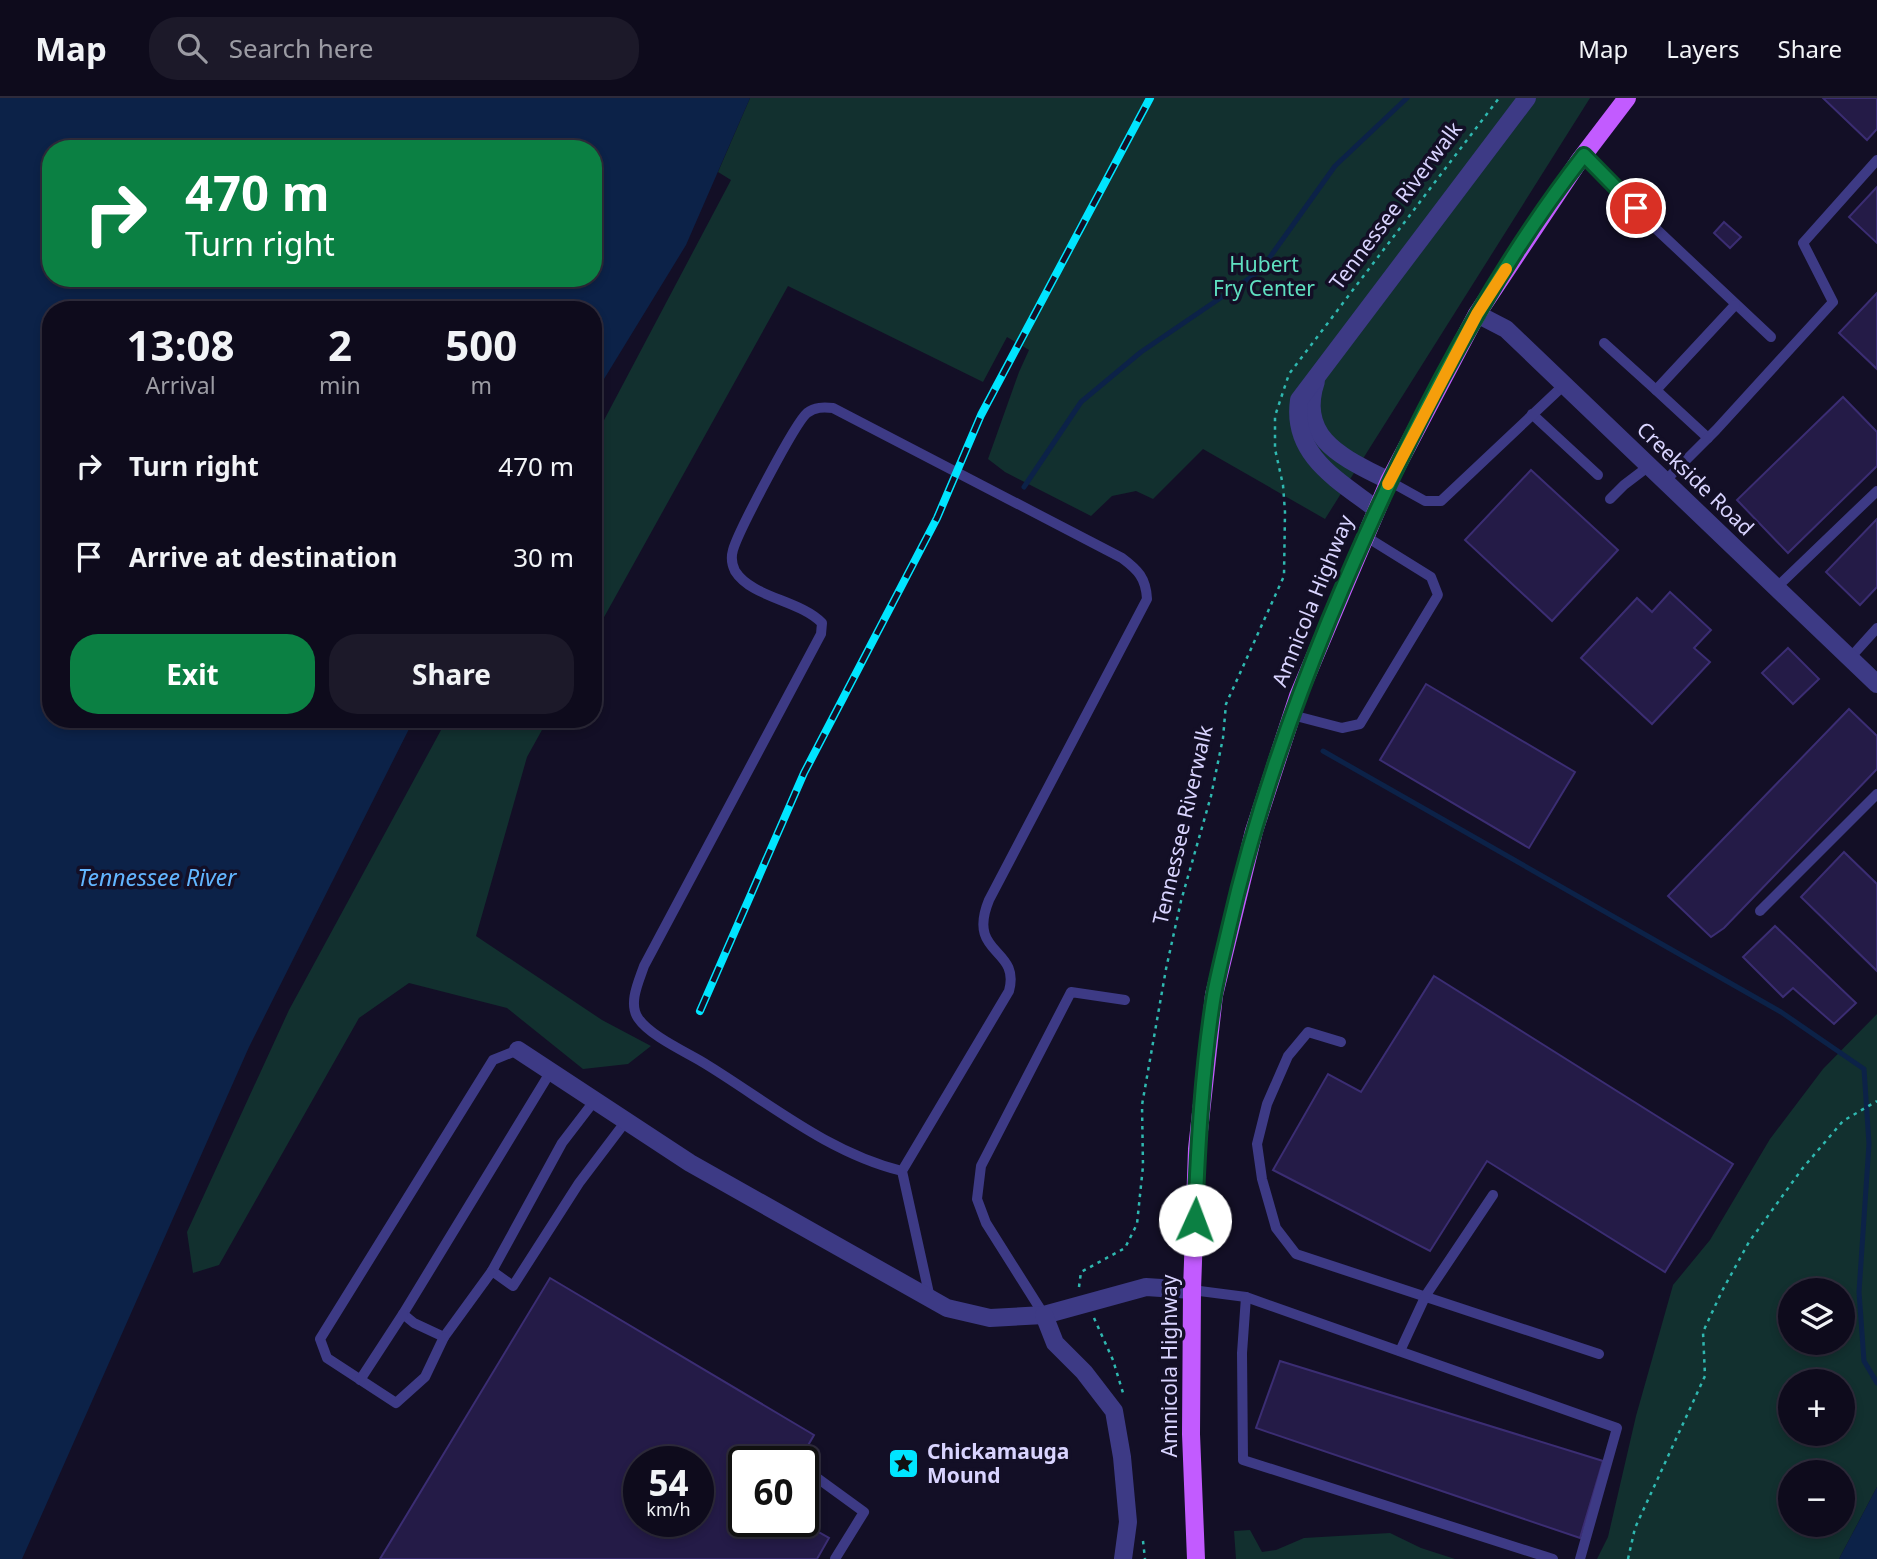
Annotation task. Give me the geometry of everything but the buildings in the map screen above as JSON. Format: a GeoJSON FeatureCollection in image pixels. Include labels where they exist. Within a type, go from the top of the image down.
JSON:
{"type":"FeatureCollection","features":[{"type":"Feature","properties":{"kind":"main road","name":"Amnicola Highway"},"geometry":{"type":"LineString","coordinates":[[1196,1559],[1191,1434],[1197,1149],[1214,995],[1254,831],[1292,715],[1389,481],[1477,314],[1584,155],[1627,98]]}},
{"type":"Feature","properties":{"kind":"street"},"geometry":{"type":"LineString","coordinates":[[1376,509],[1320,464],[1303,441],[1297,417],[1299,400],[1527,98]]}},
{"type":"Feature","properties":{"kind":"street","name":"Creekside Road"},"geometry":{"type":"LineString","coordinates":[[1477,314],[1506,329],[1877,684]]}},
{"type":"Feature","properties":{"kind":"street"},"geometry":{"type":"LineString","coordinates":[[1318,375],[1312,393],[1312,413],[1330,447],[1389,481]]}},
{"type":"Feature","properties":{"kind":"street"},"geometry":{"type":"LineString","coordinates":[[518,1050],[690,1163],[947,1307],[990,1318],[1044,1315],[1146,1287],[1192,1290]]}},
{"type":"Feature","properties":{"kind":"street"},"geometry":{"type":"LineString","coordinates":[[1044,1315],[1055,1343],[1084,1372],[1114,1410],[1122,1457],[1128,1522],[1123,1559]]}},
{"type":"Feature","properties":{"kind":"lane"},"geometry":{"type":"LineString","coordinates":[[1584,155],[1735,305],[1771,337]]}},
{"type":"Feature","properties":{"kind":"lane"},"geometry":{"type":"LineString","coordinates":[[1664,482],[1833,302],[1803,243],[1877,160]]}},
{"type":"Feature","properties":{"kind":"lane"},"geometry":{"type":"LineString","coordinates":[[1656,390],[1735,305]]}},
{"type":"Feature","properties":{"kind":"lane"},"geometry":{"type":"LineString","coordinates":[[1604,343],[1707,438]]}},
{"type":"Feature","properties":{"kind":"lane"},"geometry":{"type":"LineString","coordinates":[[1389,481],[1425,501],[1441,501],[1564,384]]}},
{"type":"Feature","properties":{"kind":"lane"},"geometry":{"type":"LineString","coordinates":[[902,1171],[847,1153],[795,1122],[660,1037],[638,1018],[634,1007],[636,989],[644,966],[821,634],[822,623],[814,615],[755,588],[734,569],[732,559],[738,539],[795,427],[809,411],[822,407],[833,408],[1122,558],[1140,571],[1146,585],[1147,599],[982,917],[983,934],[1006,961],[1013,977],[1009,991],[902,1171],[930,1298]]}},
{"type":"Feature","properties":{"kind":"lane"},"geometry":{"type":"LineString","coordinates":[[1532,414],[1598,475]]}},
{"type":"Feature","properties":{"kind":"lane"},"geometry":{"type":"LineString","coordinates":[[1610,499],[1648,466]]}},
{"type":"Feature","properties":{"kind":"lane"},"geometry":{"type":"LineString","coordinates":[[1776,588],[1877,491]]}},
{"type":"Feature","properties":{"kind":"lane"},"geometry":{"type":"LineString","coordinates":[[1292,715],[1342,728],[1360,724],[1438,595],[1431,576],[1365,536]]}},
{"type":"Feature","properties":{"kind":"lane"},"geometry":{"type":"LineString","coordinates":[[1850,658],[1877,628]]}},
{"type":"Feature","properties":{"kind":"lane"},"geometry":{"type":"LineString","coordinates":[[1760,911],[1877,794]]}},
{"type":"Feature","properties":{"kind":"lane"},"geometry":{"type":"LineString","coordinates":[[1044,1315],[980,1210],[977,1199],[981,1166],[1071,992],[1125,1000]]}},
{"type":"Feature","properties":{"kind":"lane"},"geometry":{"type":"LineString","coordinates":[[1341,1042],[1308,1032],[1288,1056],[1268,1104],[1257,1143],[1262,1179],[1276,1228],[1296,1254],[1599,1354]]}},
{"type":"Feature","properties":{"kind":"lane"},"geometry":{"type":"LineString","coordinates":[[518,1050],[493,1060],[320,1339],[327,1358],[396,1404],[425,1377],[444,1337],[492,1271],[562,1143],[595,1100]]}},
{"type":"Feature","properties":{"kind":"lane"},"geometry":{"type":"LineString","coordinates":[[360,1380],[551,1071]]}},
{"type":"Feature","properties":{"kind":"lane"},"geometry":{"type":"LineString","coordinates":[[492,1271],[513,1286],[579,1183],[626,1121]]}},
{"type":"Feature","properties":{"kind":"lane"},"geometry":{"type":"LineString","coordinates":[[1400,1351],[1426,1295],[1493,1195]]}},
{"type":"Feature","properties":{"kind":"lane"},"geometry":{"type":"LineString","coordinates":[[1192,1290],[1246,1297],[1618,1428],[1580,1559]]}},
{"type":"Feature","properties":{"kind":"lane"},"geometry":{"type":"LineString","coordinates":[[1246,1297],[1242,1353],[1243,1460],[1553,1559]]}},
{"type":"Feature","properties":{"kind":"lane"},"geometry":{"type":"LineString","coordinates":[[403,1314],[414,1323],[444,1337]]}},
{"type":"Feature","properties":{"kind":"lane"},"geometry":{"type":"LineString","coordinates":[[819,1479],[864,1513],[835,1559]]}},
{"type":"Feature","properties":{"kind":"path","name":"Tennessee Riverwalk"},"geometry":{"type":"LineString","coordinates":[[1124,1395],[1113,1360],[1078,1286],[1081,1272],[1125,1248],[1137,1224],[1143,1166],[1142,1105],[1181,901],[1210,796],[1223,738],[1226,704],[1284,576],[1286,512],[1275,449],[1275,416],[1289,374],[1499,98]]}},
{"type":"Feature","properties":{"kind":"path"},"geometry":{"type":"LineString","coordinates":[[1628,1559],[1635,1528],[1705,1376],[1703,1332],[1708,1318],[1749,1242],[1802,1169],[1843,1121],[1877,1101]]}},
{"type":"Feature","properties":{"kind":"path"},"geometry":{"type":"LineString","coordinates":[[1142,1530],[1145,1559]]}},
{"type":"Feature","properties":{"kind":"green space","name":"Hubert Fry Center"},"geometry":{"type":"Polygon","coordinates":[[[750,98],[1590,98],[1325,519],[1203,449],[1153,499],[1136,491],[1112,496],[1091,516],[1005,472],[988,459],[1029,350],[1007,337],[983,382],[788,286],[602,621],[602,424],[731,180],[718,172],[750,98]]]}},
{"type":"Feature","properties":{"kind":"green space"},"geometry":{"type":"Polygon","coordinates":[[[442,728],[543,728],[527,757],[476,936],[602,1020],[651,1046],[628,1064],[583,1069],[507,1008],[409,983],[359,1018],[219,1265],[193,1273],[187,1232],[289,1010],[442,728]]]}},
{"type":"Feature","properties":{"kind":"green space"},"geometry":{"type":"Polygon","coordinates":[[[1877,1014],[1877,1487],[1855,1529],[1855,1460],[1778,1460],[1778,1537],[1851,1537],[1839,1559],[1597,1559],[1608,1537],[1636,1416],[1673,1285],[1710,1240],[1770,1139],[1823,1069],[1877,1014]]]}},
{"type":"Feature","properties":{"kind":"green space"},"geometry":{"type":"Polygon","coordinates":[[[1250,1530],[1262,1552],[1276,1550],[1304,1538],[1390,1533],[1421,1548],[1455,1559],[1236,1559],[1234,1531],[1250,1530]]]}},
{"type":"Feature","properties":{"kind":"water","name":"Tennessee River"},"geometry":{"type":"Polygon","coordinates":[[[0,98],[750,98],[686,245],[602,382],[602,301],[42,301],[42,728],[409,728],[249,1047],[22,1559],[0,1559],[0,98]]]}},
{"type":"Feature","properties":{"kind":"water"},"geometry":{"type":"Polygon","coordinates":[[[1877,1487],[1877,1559],[1839,1559],[1851,1537],[1855,1537],[1855,1529],[1877,1487]]]}},
{"type":"Feature","properties":{"kind":"waterway"},"geometry":{"type":"LineString","coordinates":[[1024,487],[1081,402],[1141,352],[1260,271],[1335,166],[1407,98]]}},
{"type":"Feature","properties":{"kind":"waterway"},"geometry":{"type":"LineString","coordinates":[[1323,751],[1781,1012],[1864,1069],[1869,1144],[1859,1292],[1864,1361],[1877,1383]]}},
{"type":"Feature","properties":{"kind":"railway"},"geometry":{"type":"LineString","coordinates":[[700,1011],[804,773],[937,518],[981,415],[1150,98]]}},
{"type":"Feature","properties":{"kind":"slow traffic"},"geometry":{"type":"LineString","coordinates":[[1388,484],[1477,314],[1506,269]]}},
{"type":"Feature","properties":{"kind":"place","name":"Chickamauga Mound"},"geometry":{"type":"Point","coordinates":[904,1464]}},
{"type":"Feature","properties":{"kind":"route"},"geometry":{"type":"LineString","coordinates":[[1195,1220],[1197,1149],[1214,995],[1237,894],[1254,831],[1298,696],[1376,509],[1477,314],[1584,155],[1636,208]]}}]}
